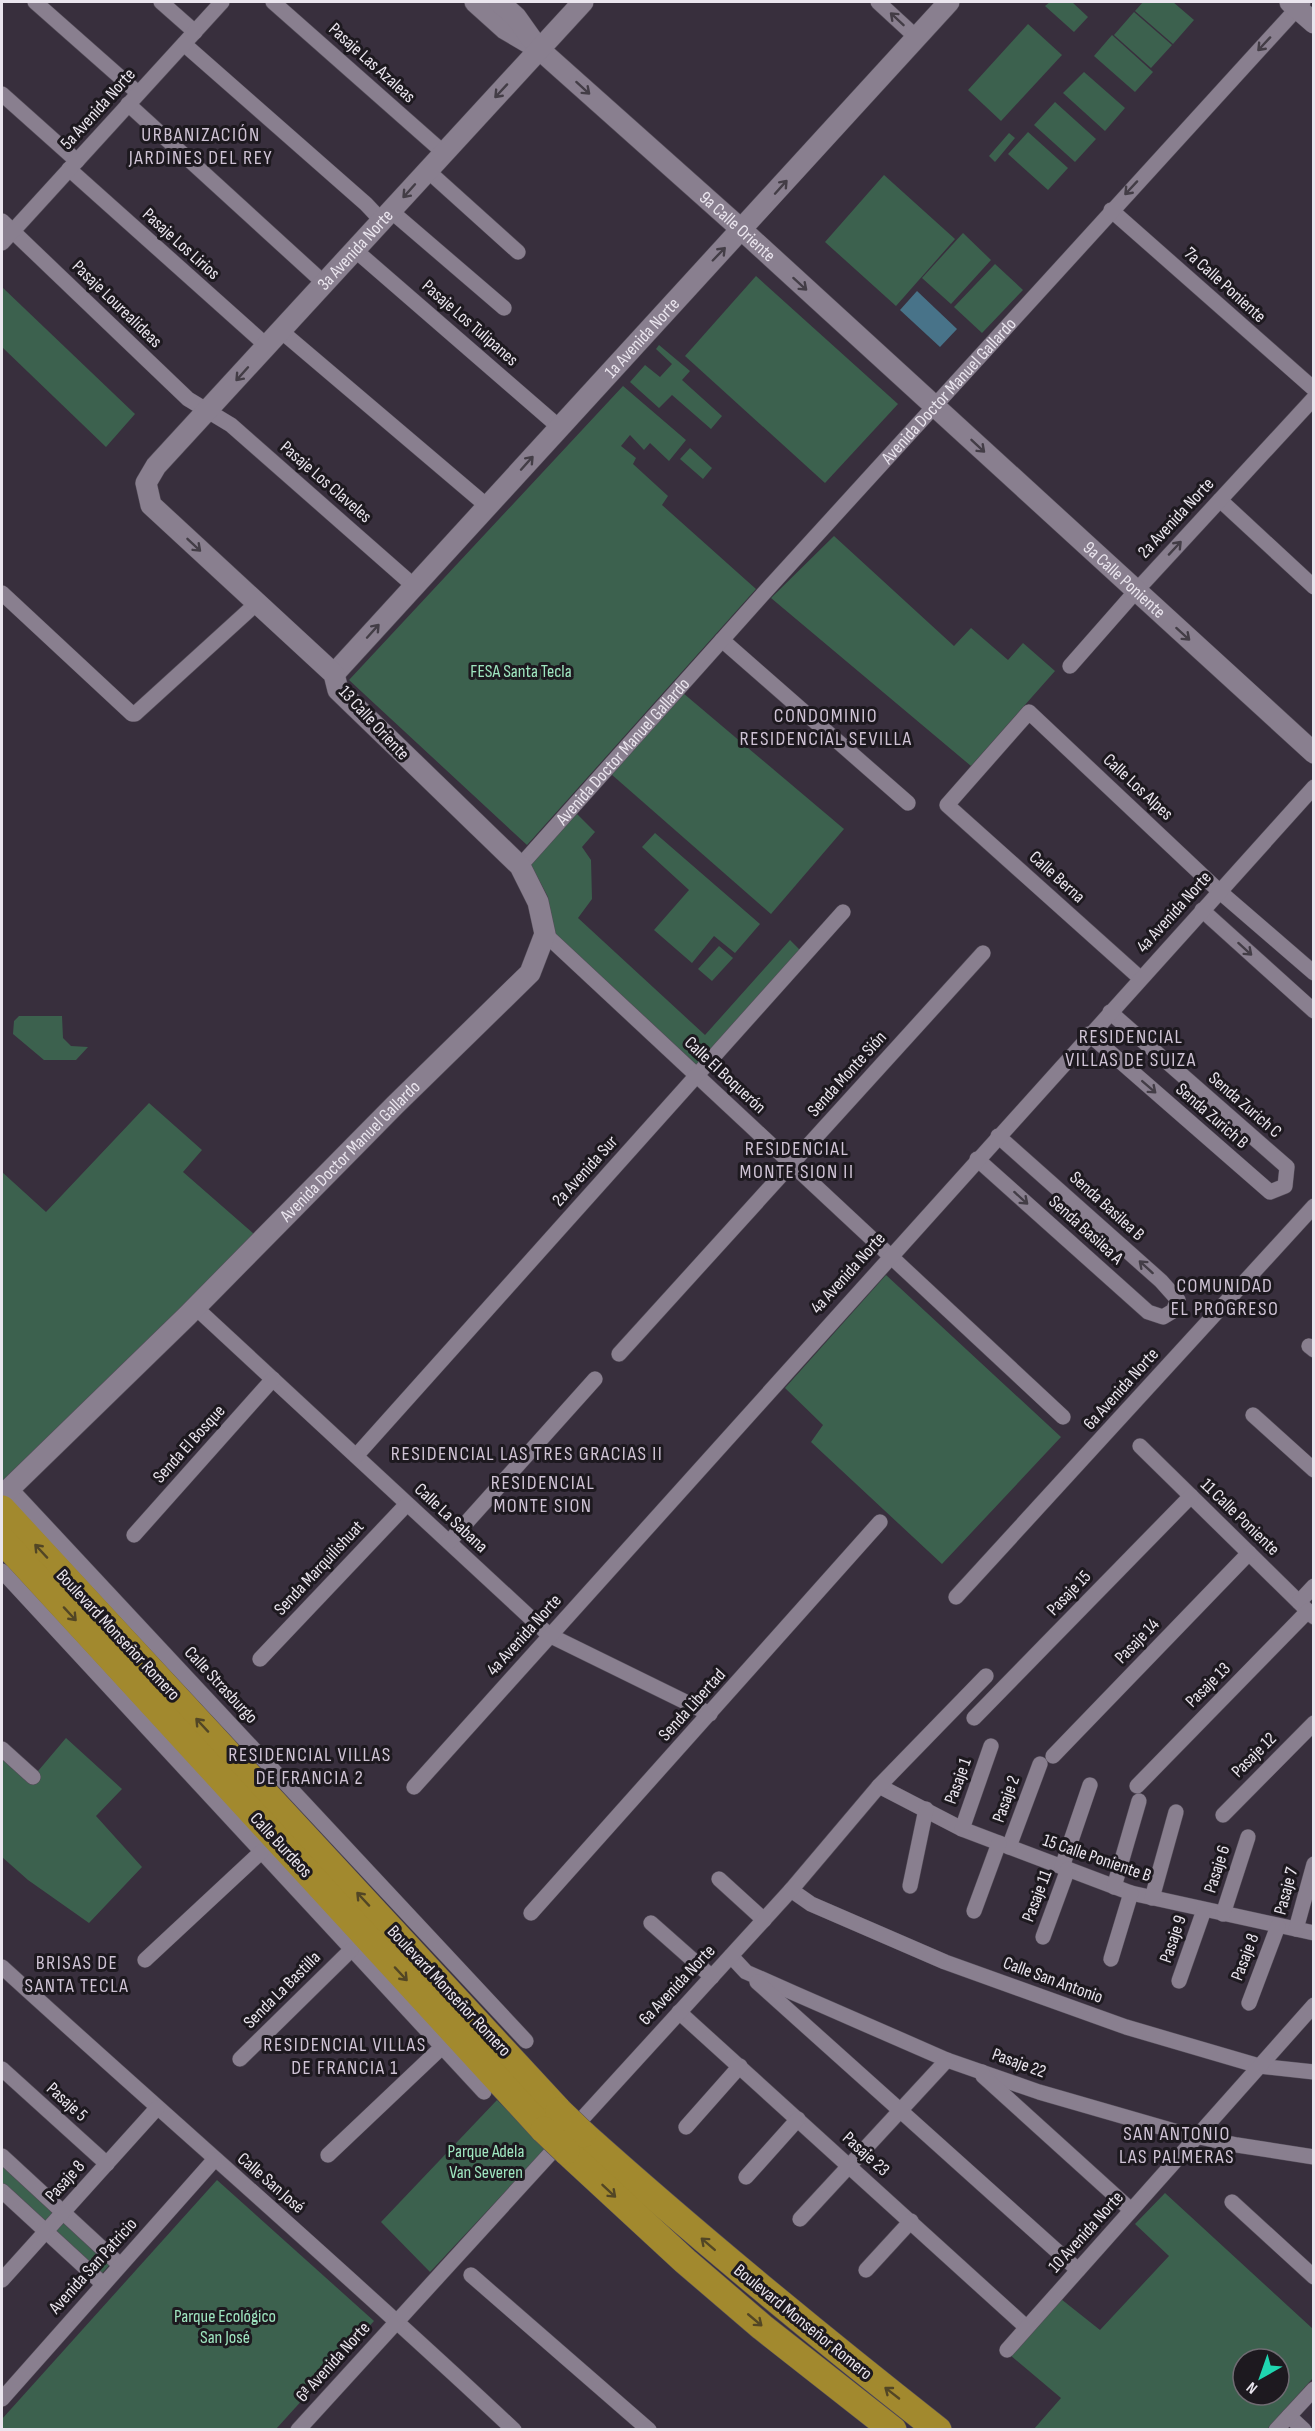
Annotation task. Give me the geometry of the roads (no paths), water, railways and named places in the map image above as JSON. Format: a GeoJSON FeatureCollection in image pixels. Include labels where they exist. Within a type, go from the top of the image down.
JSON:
{"type":"FeatureCollection","features":[{"type":"Feature","properties":{"kind":"highway","name":"Boulevard Monseñor Romero"},"geometry":{"type":"LineString","coordinates":[[4,1497],[552,2121]]}},
{"type":"Feature","properties":{"kind":"highway","name":"Boulevard Monseñor Romero"},"geometry":{"type":"LineString","coordinates":[[2,1540],[685,2261],[762,2327],[892,2430]]}},
{"type":"Feature","properties":{"kind":"highway","name":"Boulevard Monseñor Romero"},"geometry":{"type":"LineString","coordinates":[[574,2142],[652,2196],[787,2310],[938,2430]]}},
{"type":"Feature","properties":{"kind":"street"},"geometry":{"type":"LineString","coordinates":[[35,2],[324,283]]}},
{"type":"Feature","properties":{"kind":"street"},"geometry":{"type":"LineString","coordinates":[[162,2],[195,32]]}},
{"type":"Feature","properties":{"kind":"street","name":"5a Avenida Norte"},"geometry":{"type":"LineString","coordinates":[[5,232],[73,165],[222,2]]}},
{"type":"Feature","properties":{"kind":"street","name":"Pasaje Las Azaleas"},"geometry":{"type":"LineString","coordinates":[[273,2],[444,153]]}},
{"type":"Feature","properties":{"kind":"street","name":"9a Calle Oriente"},"geometry":{"type":"LineString","coordinates":[[475,2],[506,29],[539,49],[742,230],[934,406]]}},
{"type":"Feature","properties":{"kind":"street","name":"9a Calle Oriente"},"geometry":{"type":"LineString","coordinates":[[499,2],[516,17],[539,49]]}},
{"type":"Feature","properties":{"kind":"street","name":"3a Avenida Norte"},"geometry":{"type":"LineString","coordinates":[[151,505],[146,483],[156,466],[583,2]]}},
{"type":"Feature","properties":{"kind":"street"},"geometry":{"type":"LineString","coordinates":[[878,2],[916,37]]}},
{"type":"Feature","properties":{"kind":"street","name":"1a Avenida Norte"},"geometry":{"type":"LineString","coordinates":[[334,674],[949,2]]}},
{"type":"Feature","properties":{"kind":"street"},"geometry":{"type":"LineString","coordinates":[[1297,4],[1314,23]]}},
{"type":"Feature","properties":{"kind":"street","name":"Avenida Doctor Manuel Gallardo"},"geometry":{"type":"LineString","coordinates":[[520,866],[1297,4]]}},
{"type":"Feature","properties":{"kind":"street"},"geometry":{"type":"LineString","coordinates":[[184,44],[366,204],[387,216],[504,308]]}},
{"type":"Feature","properties":{"kind":"street","name":"Pasaje Los Lirios"},"geometry":{"type":"LineString","coordinates":[[2,94],[73,165],[274,339],[487,506]]}},
{"type":"Feature","properties":{"kind":"street"},"geometry":{"type":"LineString","coordinates":[[428,171],[518,252]]}},
{"type":"Feature","properties":{"kind":"street","name":"7a Calle Poniente"},"geometry":{"type":"LineString","coordinates":[[1111,210],[1314,389]]}},
{"type":"Feature","properties":{"kind":"street","name":"Pasaje Lourealideas"},"geometry":{"type":"LineString","coordinates":[[5,232],[188,399],[208,412]]}},
{"type":"Feature","properties":{"kind":"street","name":"Pasaje Los Tulipanes"},"geometry":{"type":"LineString","coordinates":[[355,250],[559,427]]}},
{"type":"Feature","properties":{"kind":"street","name":"2a Avenida Norte"},"geometry":{"type":"LineString","coordinates":[[1070,666],[1314,398]]}},
{"type":"Feature","properties":{"kind":"street","name":"9a Calle Poniente"},"geometry":{"type":"LineString","coordinates":[[934,406],[1314,753]]}},
{"type":"Feature","properties":{"kind":"street","name":"Pasaje Los Claveles"},"geometry":{"type":"LineString","coordinates":[[208,412],[231,425],[414,586]]}},
{"type":"Feature","properties":{"kind":"street"},"geometry":{"type":"LineString","coordinates":[[1220,500],[1314,587]]}},
{"type":"Feature","properties":{"kind":"street","name":"13 Calle Oriente"},"geometry":{"type":"LineString","coordinates":[[151,505],[334,674],[338,690],[520,866]]}},
{"type":"Feature","properties":{"kind":"street"},"geometry":{"type":"LineString","coordinates":[[2,593],[132,714],[135,714],[257,603]]}},
{"type":"Feature","properties":{"kind":"street"},"geometry":{"type":"LineString","coordinates":[[722,640],[908,802]]}},
{"type":"Feature","properties":{"kind":"street","name":"Calle Berna"},"geometry":{"type":"LineString","coordinates":[[1029,712],[947,805],[1140,978]]}},
{"type":"Feature","properties":{"kind":"street","name":"Calle Los Alpes"},"geometry":{"type":"LineString","coordinates":[[1029,712],[1220,891],[1314,973]]}},
{"type":"Feature","properties":{"kind":"street","name":"4a Avenida Norte"},"geometry":{"type":"LineString","coordinates":[[414,1787],[1089,1034],[1314,787]]}},
{"type":"Feature","properties":{"kind":"street"},"geometry":{"type":"LineString","coordinates":[[520,866],[538,902],[545,934]]}},
{"type":"Feature","properties":{"kind":"street"},"geometry":{"type":"LineString","coordinates":[[1202,910],[1314,1011]]}},
{"type":"Feature","properties":{"kind":"street","name":"2a Avenida Sur"},"geometry":{"type":"LineString","coordinates":[[356,1456],[843,912]]}},
{"type":"Feature","properties":{"kind":"street","name":"Avenida Doctor Manuel Gallardo"},"geometry":{"type":"LineString","coordinates":[[4,1497],[530,973],[545,934]]}},
{"type":"Feature","properties":{"kind":"street","name":"Calle El Boquerón"},"geometry":{"type":"LineString","coordinates":[[545,934],[1063,1417]]}},
{"type":"Feature","properties":{"kind":"street","name":"Senda Monte Sión"},"geometry":{"type":"LineString","coordinates":[[619,1354],[983,953]]}},
{"type":"Feature","properties":{"kind":"street","name":"Senda Zurich C"},"geometry":{"type":"LineString","coordinates":[[1110,1012],[1287,1167],[1285,1185]]}},
{"type":"Feature","properties":{"kind":"street","name":"Senda Zurich B"},"geometry":{"type":"LineString","coordinates":[[1089,1034],[1270,1192],[1285,1185]]}},
{"type":"Feature","properties":{"kind":"street","name":"Senda Basilea B"},"geometry":{"type":"LineString","coordinates":[[998,1136],[1161,1281],[1178,1300],[1173,1311]]}},
{"type":"Feature","properties":{"kind":"street","name":"Senda Basilea A"},"geometry":{"type":"LineString","coordinates":[[977,1159],[1148,1312],[1163,1317],[1173,1311]]}},
{"type":"Feature","properties":{"kind":"street","name":"6a Avenida Norte"},"geometry":{"type":"LineString","coordinates":[[956,1597],[1314,1206]]}},
{"type":"Feature","properties":{"kind":"street","name":"Calle La Sabana"},"geometry":{"type":"LineString","coordinates":[[195,1307],[549,1635],[710,1714]]}},
{"type":"Feature","properties":{"kind":"street","name":"Senda El Bosque"},"geometry":{"type":"LineString","coordinates":[[134,1535],[273,1379]]}},
{"type":"Feature","properties":{"kind":"street"},"geometry":{"type":"LineString","coordinates":[[449,1542],[595,1379]]}},
{"type":"Feature","properties":{"kind":"street"},"geometry":{"type":"LineString","coordinates":[[1253,1415],[1314,1470]]}},
{"type":"Feature","properties":{"kind":"street","name":"11 Calle Poniente"},"geometry":{"type":"LineString","coordinates":[[1140,1446],[1307,1610]]}},
{"type":"Feature","properties":{"kind":"street","name":"Pasaje 15"},"geometry":{"type":"LineString","coordinates":[[974,1718],[1191,1496]]}},
{"type":"Feature","properties":{"kind":"street","name":"Calle Strasburgo"},"geometry":{"type":"LineString","coordinates":[[4,1497],[526,2041]]}},
{"type":"Feature","properties":{"kind":"street","name":"Senda Marquilishuat"},"geometry":{"type":"LineString","coordinates":[[260,1659],[407,1504]]}},
{"type":"Feature","properties":{"kind":"street","name":"Senda Libertad"},"geometry":{"type":"LineString","coordinates":[[531,1913],[880,1522]]}},
{"type":"Feature","properties":{"kind":"street","name":"Pasaje 14"},"geometry":{"type":"LineString","coordinates":[[1046,1760],[1249,1553]]}},
{"type":"Feature","properties":{"kind":"street","name":"Calle Burdeos"},"geometry":{"type":"LineString","coordinates":[[2,1571],[484,2092]]}},
{"type":"Feature","properties":{"kind":"street","name":"Pasaje 13"},"geometry":{"type":"LineString","coordinates":[[1137,1785],[1307,1610],[1314,1586]]}},
{"type":"Feature","properties":{"kind":"street","name":"6a Avenida Norte"},"geometry":{"type":"LineString","coordinates":[[397,2320],[764,1920],[879,1786],[986,1676]]}},
{"type":"Feature","properties":{"kind":"street","name":"Pasaje 12"},"geometry":{"type":"LineString","coordinates":[[1223,1815],[1314,1723]]}},
{"type":"Feature","properties":{"kind":"street","name":"Pasaje 1"},"geometry":{"type":"LineString","coordinates":[[962,1829],[991,1746]]}},
{"type":"Feature","properties":{"kind":"street"},"geometry":{"type":"LineString","coordinates":[[2,1749],[33,1777]]}},
{"type":"Feature","properties":{"kind":"street","name":"Pasaje 2"},"geometry":{"type":"LineString","coordinates":[[1004,1845],[1046,1760]]}},
{"type":"Feature","properties":{"kind":"street","name":"Pasaje 11"},"geometry":{"type":"LineString","coordinates":[[1042,1937],[1090,1785]]}},
{"type":"Feature","properties":{"kind":"street","name":"15 Calle Poniente B"},"geometry":{"type":"LineString","coordinates":[[879,1786],[962,1829],[1131,1893],[1314,1933]]}},
{"type":"Feature","properties":{"kind":"street"},"geometry":{"type":"LineString","coordinates":[[1114,1887],[1139,1802]]}},
{"type":"Feature","properties":{"kind":"street"},"geometry":{"type":"LineString","coordinates":[[910,1886],[926,1809]]}},
{"type":"Feature","properties":{"kind":"street"},"geometry":{"type":"LineString","coordinates":[[1152,1898],[1176,1812]]}},
{"type":"Feature","properties":{"kind":"street","name":"Pasaje 6"},"geometry":{"type":"LineString","coordinates":[[1223,1914],[1248,1837]]}},
{"type":"Feature","properties":{"kind":"street"},"geometry":{"type":"LineString","coordinates":[[974,1911],[1004,1845]]}},
{"type":"Feature","properties":{"kind":"street"},"geometry":{"type":"LineString","coordinates":[[145,1960],[261,1852]]}},
{"type":"Feature","properties":{"kind":"street","name":"Pasaje 7"},"geometry":{"type":"LineString","coordinates":[[1296,1929],[1314,1864]]}},
{"type":"Feature","properties":{"kind":"street"},"geometry":{"type":"LineString","coordinates":[[719,1879],[764,1920]]}},
{"type":"Feature","properties":{"kind":"street","name":"Calle San Antonio"},"geometry":{"type":"LineString","coordinates":[[791,1890],[811,1904],[945,1962],[1126,2027],[1259,2066],[1314,2072]]}},
{"type":"Feature","properties":{"kind":"street"},"geometry":{"type":"LineString","coordinates":[[1110,1959],[1131,1893]]}},
{"type":"Feature","properties":{"kind":"street","name":"Pasaje 9"},"geometry":{"type":"LineString","coordinates":[[1179,1981],[1204,1910]]}},
{"type":"Feature","properties":{"kind":"street"},"geometry":{"type":"LineString","coordinates":[[651,1923],[712,1977]]}},
{"type":"Feature","properties":{"kind":"street","name":"Pasaje 8"},"geometry":{"type":"LineString","coordinates":[[1249,2003],[1278,1926]]}},
{"type":"Feature","properties":{"kind":"street","name":"Senda La Bastilla"},"geometry":{"type":"LineString","coordinates":[[240,2059],[351,1950]]}},
{"type":"Feature","properties":{"kind":"street","name":"Pasaje 22"},"geometry":{"type":"LineString","coordinates":[[731,1956],[746,1972],[947,2060],[1039,2092],[1181,2133],[1237,2145],[1314,2157]]}},
{"type":"Feature","properties":{"kind":"street","name":"Calle San José"},"geometry":{"type":"LineString","coordinates":[[2,1968],[214,2160],[397,2320],[514,2430]]}},
{"type":"Feature","properties":{"kind":"street"},"geometry":{"type":"LineString","coordinates":[[746,1972],[1078,2270]]}},
{"type":"Feature","properties":{"kind":"street","name":"10 Avenida Norte"},"geometry":{"type":"LineString","coordinates":[[1007,2350],[1314,2005]]}},
{"type":"Feature","properties":{"kind":"street","name":"Pasaje 23"},"geometry":{"type":"LineString","coordinates":[[679,2012],[1026,2327]]}},
{"type":"Feature","properties":{"kind":"street"},"geometry":{"type":"LineString","coordinates":[[328,2155],[442,2047]]}},
{"type":"Feature","properties":{"kind":"street"},"geometry":{"type":"LineString","coordinates":[[800,2219],[947,2060]]}},
{"type":"Feature","properties":{"kind":"street"},"geometry":{"type":"LineString","coordinates":[[686,2127],[740,2067]]}},
{"type":"Feature","properties":{"kind":"street","name":"Pasaje 5"},"geometry":{"type":"LineString","coordinates":[[2,2069],[107,2164]]}},
{"type":"Feature","properties":{"kind":"street"},"geometry":{"type":"LineString","coordinates":[[981,2070],[983,2076],[1131,2210]]}},
{"type":"Feature","properties":{"kind":"street","name":"Pasaje 8"},"geometry":{"type":"LineString","coordinates":[[2,2278],[157,2108]]}},
{"type":"Feature","properties":{"kind":"street"},"geometry":{"type":"LineString","coordinates":[[746,2177],[798,2119]]}},
{"type":"Feature","properties":{"kind":"street"},"geometry":{"type":"LineString","coordinates":[[2,2156],[120,2265]]}},
{"type":"Feature","properties":{"kind":"street","name":"Avenida San Patricio"},"geometry":{"type":"LineString","coordinates":[[2,2399],[214,2160]]}},
{"type":"Feature","properties":{"kind":"street"},"geometry":{"type":"LineString","coordinates":[[2,2191],[103,2284]]}},
{"type":"Feature","properties":{"kind":"street"},"geometry":{"type":"LineString","coordinates":[[1232,2202],[1314,2277]]}},
{"type":"Feature","properties":{"kind":"street"},"geometry":{"type":"LineString","coordinates":[[866,2270],[911,2221]]}},
{"type":"Feature","properties":{"kind":"street"},"geometry":{"type":"LineString","coordinates":[[471,2275],[649,2430]]}},
{"type":"Feature","properties":{"kind":"street","name":"6ª Avenida Norte"},"geometry":{"type":"LineString","coordinates":[[298,2430],[397,2320]]}},
{"type":"Feature","properties":{"kind":"street"},"geometry":{"type":"LineString","coordinates":[[1276,2430],[1314,2389]]}},
{"type":"Feature","properties":{"kind":"street"},"geometry":{"type":"LineString","coordinates":[[1289,2416],[1304,2430]]}},
{"type":"Feature","properties":{"kind":"water"},"geometry":{"type":"Polygon","coordinates":[[[917,291],[957,329],[940,347],[900,310],[917,291]]]}},
{"type":"Feature","properties":{"kind":"district","name":"URBANIZACIÓN JARDINES DEL REY"},"geometry":{"type":"Point","coordinates":[201,146]}},
{"type":"Feature","properties":{"kind":"district","name":"CONDOMINIO RESIDENCIAL SEVILLA"},"geometry":{"type":"Point","coordinates":[826,728]}},
{"type":"Feature","properties":{"kind":"district","name":"RESIDENCIAL VILLAS DE SUIZA"},"geometry":{"type":"Point","coordinates":[1131,1048]}},
{"type":"Feature","properties":{"kind":"district","name":"RESIDENCIAL MONTE SION II"},"geometry":{"type":"Point","coordinates":[797,1160]}},
{"type":"Feature","properties":{"kind":"district","name":"COMUNIDAD EL PROGRESO"},"geometry":{"type":"Point","coordinates":[1225,1298]}},
{"type":"Feature","properties":{"kind":"district","name":"RESIDENCIAL LAS TRES GRACIAS II"},"geometry":{"type":"Point","coordinates":[527,1454]}},
{"type":"Feature","properties":{"kind":"district","name":"RESIDENCIAL MONTE SION"},"geometry":{"type":"Point","coordinates":[543,1494]}},
{"type":"Feature","properties":{"kind":"district","name":"RESIDENCIAL VILLAS DE FRANCIA 2"},"geometry":{"type":"Point","coordinates":[310,1766]}},
{"type":"Feature","properties":{"kind":"district","name":"BRISAS DE SANTA TECLA"},"geometry":{"type":"Point","coordinates":[77,1974]}},
{"type":"Feature","properties":{"kind":"district","name":"RESIDENCIAL VILLAS DE FRANCIA 1"},"geometry":{"type":"Point","coordinates":[345,2056]}},
{"type":"Feature","properties":{"kind":"district","name":"SAN ANTONIO LAS PALMERAS"},"geometry":{"type":"Point","coordinates":[1177,2146]}},
{"type":"Feature","properties":{"kind":"park label","name":"FESA Santa Tecla"},"geometry":{"type":"Point","coordinates":[521,671]}},
{"type":"Feature","properties":{"kind":"park label","name":"Parque Adela Van Severen"},"geometry":{"type":"Point","coordinates":[486,2161]}},
{"type":"Feature","properties":{"kind":"park label","name":"Parque Ecológico San José"},"geometry":{"type":"Point","coordinates":[225,2326]}}]}
